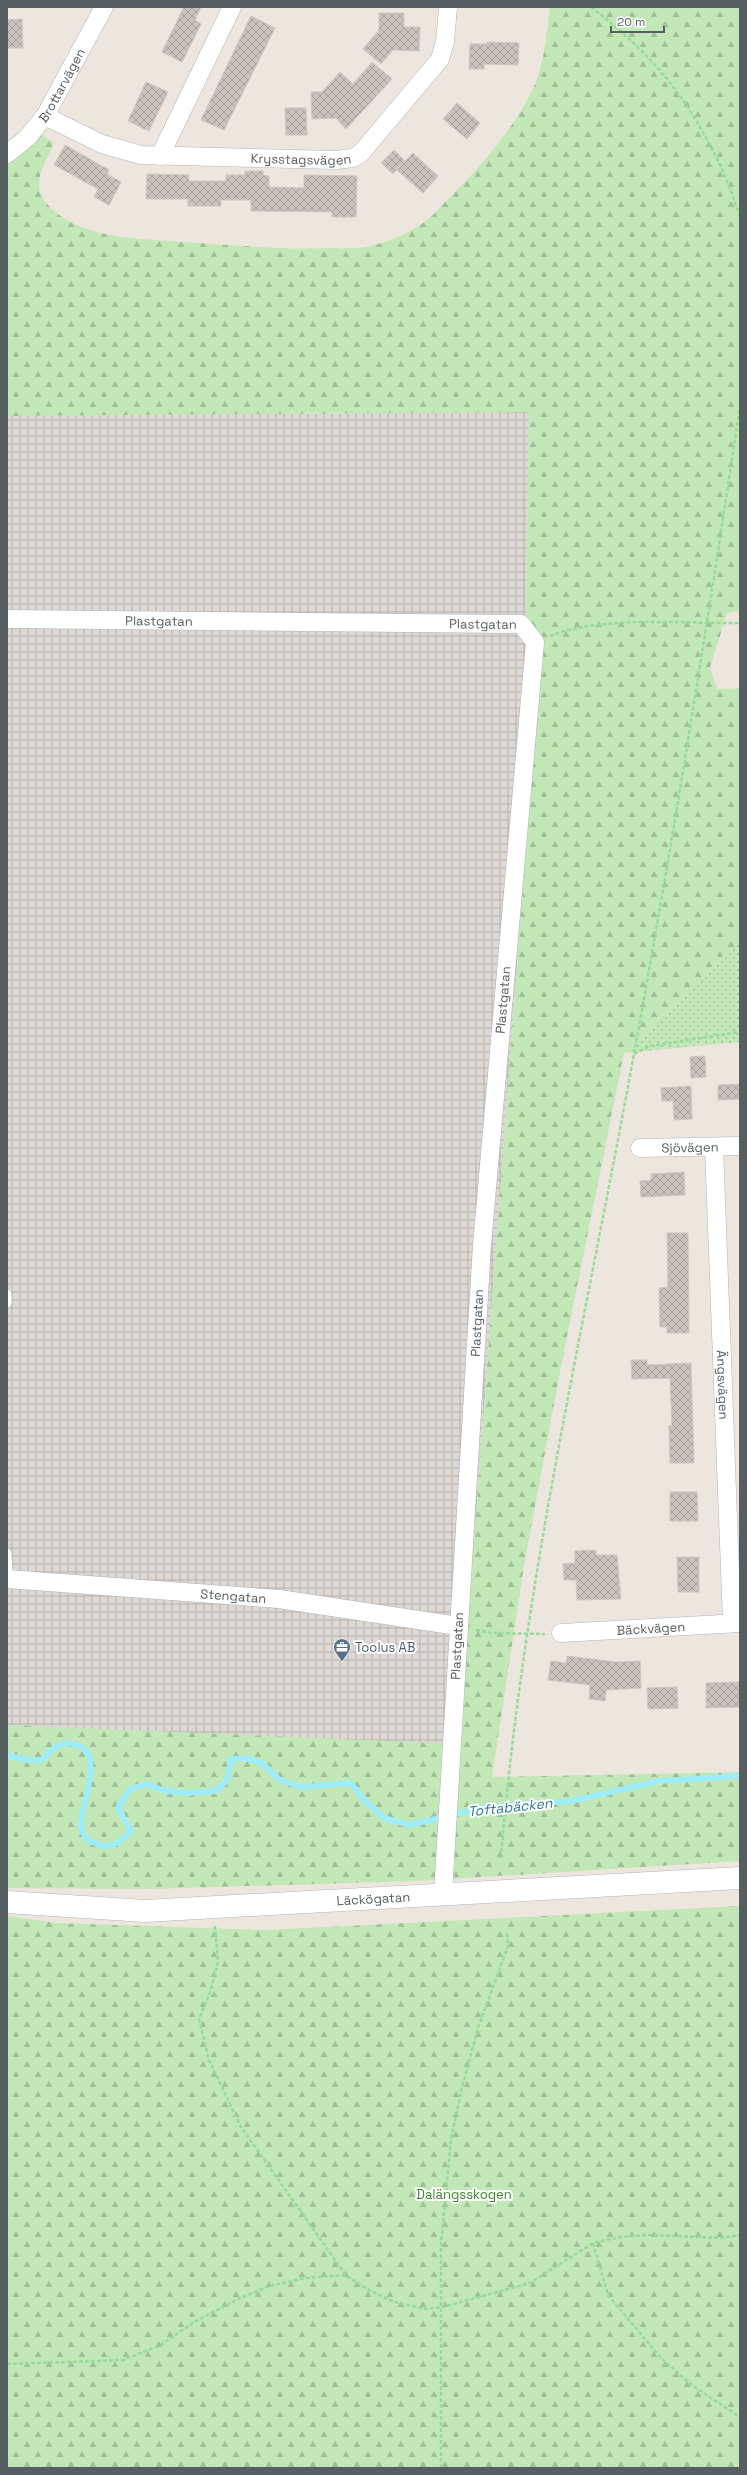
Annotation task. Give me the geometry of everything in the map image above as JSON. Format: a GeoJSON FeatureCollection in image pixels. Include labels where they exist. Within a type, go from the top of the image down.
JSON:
{"type":"FeatureCollection","features":[{"type":"Feature","properties":{"kind":"main road","name":"Läckögatan"},"geometry":{"type":"LineString","coordinates":[[7,1902],[145,1911],[740,1878]]}},
{"type":"Feature","properties":{"kind":"street","name":"Brottarvägen"},"geometry":{"type":"LineString","coordinates":[[7,154],[27,138],[46,116],[104,7]]}},
{"type":"Feature","properties":{"kind":"street"},"geometry":{"type":"LineString","coordinates":[[160,156],[232,7]]}},
{"type":"Feature","properties":{"kind":"street","name":"Krysstagsvägen"},"geometry":{"type":"LineString","coordinates":[[46,116],[113,148],[141,155],[336,160],[353,158],[361,153],[440,59],[445,42],[448,7]]}},
{"type":"Feature","properties":{"kind":"street","name":"Plastgatan"},"geometry":{"type":"LineString","coordinates":[[7,619],[521,624],[535,642],[482,1245],[443,1894]]}},
{"type":"Feature","properties":{"kind":"street","name":"Sjövägen"},"geometry":{"type":"LineString","coordinates":[[640,1148],[740,1146]]}},
{"type":"Feature","properties":{"kind":"street","name":"Ängsvägen"},"geometry":{"type":"LineString","coordinates":[[714,1147],[736,1623]]}},
{"type":"Feature","properties":{"kind":"street","name":"Stengatan"},"geometry":{"type":"LineString","coordinates":[[8,1579],[278,1599],[458,1626]]}},
{"type":"Feature","properties":{"kind":"street","name":"Bäckvägen"},"geometry":{"type":"LineString","coordinates":[[561,1634],[736,1623]]}},
{"type":"Feature","properties":{"kind":"lane"},"geometry":{"type":"LineString","coordinates":[[7,1294],[7,1303]]}},
{"type":"Feature","properties":{"kind":"lane"},"geometry":{"type":"LineString","coordinates":[[7,1553],[8,1579]]}},
{"type":"Feature","properties":{"kind":"path"},"geometry":{"type":"LineString","coordinates":[[591,7],[625,33],[652,60],[675,87],[717,157],[740,216]]}},
{"type":"Feature","properties":{"kind":"path"},"geometry":{"type":"LineString","coordinates":[[501,1858],[507,1789],[537,1565],[633,1054],[707,624],[740,406]]}},
{"type":"Feature","properties":{"kind":"path"},"geometry":{"type":"LineString","coordinates":[[535,642],[566,630],[605,624],[740,623]]}},
{"type":"Feature","properties":{"kind":"path"},"geometry":{"type":"LineString","coordinates":[[633,1054],[650,1046],[740,1032]]}},
{"type":"Feature","properties":{"kind":"path"},"geometry":{"type":"LineString","coordinates":[[458,1626],[492,1634],[561,1634]]}},
{"type":"Feature","properties":{"kind":"path"},"geometry":{"type":"LineString","coordinates":[[214,1907],[218,1961],[211,1990],[198,2019],[209,2060],[241,2127],[345,2274],[367,2289],[394,2302],[426,2309],[443,2307],[530,2283],[593,2243],[620,2236],[652,2235],[720,2238],[740,2235]]}},
{"type":"Feature","properties":{"kind":"path"},"geometry":{"type":"LineString","coordinates":[[441,2468],[443,2307],[441,2243],[451,2140],[461,2091],[478,2028],[508,1946],[507,1931]]}},
{"type":"Feature","properties":{"kind":"path"},"geometry":{"type":"LineString","coordinates":[[593,2243],[608,2295],[612,2301],[661,2358],[693,2386],[740,2417]]}},
{"type":"Feature","properties":{"kind":"path"},"geometry":{"type":"LineString","coordinates":[[7,2364],[123,2360],[161,2345],[194,2322],[236,2300],[269,2286],[305,2278],[345,2274]]}},
{"type":"Feature","properties":{"kind":"shaded area"},"geometry":{"type":"Polygon","coordinates":[[[529,412],[526,614],[541,644],[459,1745],[7,1725],[7,416],[529,412]]]}},
{"type":"Feature","properties":{"kind":"green space"},"geometry":{"type":"Polygon","coordinates":[[[550,7],[740,7],[740,611],[727,613],[710,668],[717,689],[740,688],[740,941],[624,1053],[559,1377],[524,1566],[492,1777],[740,1772],[740,1861],[418,1881],[150,1889],[7,1888],[7,1725],[459,1744],[541,644],[526,614],[529,412],[7,416],[7,161],[38,132],[54,143],[44,164],[40,178],[40,193],[44,200],[57,213],[72,223],[90,230],[108,234],[128,238],[276,248],[363,248],[389,241],[417,227],[429,218],[482,163],[514,121],[524,106],[536,82],[544,50],[550,7]]]}},
{"type":"Feature","properties":{"kind":"green space"},"geometry":{"type":"Polygon","coordinates":[[[740,941],[740,1042],[624,1053],[740,941]]]}},
{"type":"Feature","properties":{"kind":"green space","name":"Dalängsskogen"},"geometry":{"type":"Polygon","coordinates":[[[740,1906],[740,2468],[7,2468],[7,1916],[57,1923],[266,1930],[740,1906]]]}},
{"type":"Feature","properties":{"kind":"building"},"geometry":{"type":"Polygon","coordinates":[[[184,7],[201,7],[195,20],[201,24],[182,62],[162,52],[184,7]]]}},
{"type":"Feature","properties":{"kind":"building"},"geometry":{"type":"Polygon","coordinates":[[[379,13],[404,13],[404,27],[420,27],[419,51],[393,50],[381,64],[363,49],[379,30],[379,13]]]}},
{"type":"Feature","properties":{"kind":"building"},"geometry":{"type":"Polygon","coordinates":[[[251,16],[275,28],[224,130],[201,120],[251,16]]]}},
{"type":"Feature","properties":{"kind":"building"},"geometry":{"type":"Polygon","coordinates":[[[22,19],[23,48],[7,48],[7,20],[22,19]]]}},
{"type":"Feature","properties":{"kind":"building"},"geometry":{"type":"Polygon","coordinates":[[[487,42],[519,43],[518,65],[484,64],[484,69],[469,69],[470,44],[487,44],[487,42]]]}},
{"type":"Feature","properties":{"kind":"building"},"geometry":{"type":"Polygon","coordinates":[[[372,62],[392,79],[346,129],[336,118],[312,119],[311,92],[322,92],[340,72],[353,84],[372,62]]]}},
{"type":"Feature","properties":{"kind":"building"},"geometry":{"type":"Polygon","coordinates":[[[146,82],[168,92],[149,131],[128,121],[146,82]]]}},
{"type":"Feature","properties":{"kind":"building"},"geometry":{"type":"Polygon","coordinates":[[[457,103],[480,123],[467,139],[443,119],[457,103]]]}},
{"type":"Feature","properties":{"kind":"building"},"geometry":{"type":"Polygon","coordinates":[[[285,108],[306,108],[307,135],[286,135],[285,108]]]}},
{"type":"Feature","properties":{"kind":"building"},"geometry":{"type":"Polygon","coordinates":[[[65,145],[109,170],[107,174],[121,182],[109,205],[94,197],[98,189],[54,165],[65,145]]]}},
{"type":"Feature","properties":{"kind":"building"},"geometry":{"type":"Polygon","coordinates":[[[394,150],[405,161],[393,174],[381,163],[394,150]]]}},
{"type":"Feature","properties":{"kind":"building"},"geometry":{"type":"Polygon","coordinates":[[[413,153],[438,176],[423,193],[397,170],[413,153]]]}},
{"type":"Feature","properties":{"kind":"building"},"geometry":{"type":"Polygon","coordinates":[[[245,171],[263,171],[263,175],[269,176],[269,187],[304,188],[304,175],[357,176],[356,217],[332,217],[332,212],[251,211],[251,200],[221,200],[221,206],[188,206],[188,199],[146,199],[147,174],[189,175],[189,181],[226,181],[226,175],[245,175],[245,171]]]}},
{"type":"Feature","properties":{"kind":"building"},"geometry":{"type":"Polygon","coordinates":[[[705,1056],[706,1077],[691,1078],[690,1057],[705,1056]]]}},
{"type":"Feature","properties":{"kind":"building"},"geometry":{"type":"Polygon","coordinates":[[[740,1084],[740,1099],[718,1100],[718,1085],[740,1084]]]}},
{"type":"Feature","properties":{"kind":"building"},"geometry":{"type":"Polygon","coordinates":[[[691,1086],[692,1119],[674,1120],[673,1101],[662,1101],[661,1088],[691,1086]]]}},
{"type":"Feature","properties":{"kind":"building"},"geometry":{"type":"Polygon","coordinates":[[[684,1172],[685,1195],[641,1197],[640,1181],[651,1180],[651,1174],[684,1172]]]}},
{"type":"Feature","properties":{"kind":"building"},"geometry":{"type":"Polygon","coordinates":[[[667,1233],[688,1233],[689,1333],[667,1333],[667,1327],[660,1327],[659,1288],[668,1287],[667,1233]]]}},
{"type":"Feature","properties":{"kind":"building"},"geometry":{"type":"Polygon","coordinates":[[[631,1360],[647,1360],[647,1365],[691,1363],[694,1463],[670,1463],[669,1426],[672,1425],[670,1378],[632,1379],[631,1360]]]}},
{"type":"Feature","properties":{"kind":"building"},"geometry":{"type":"Polygon","coordinates":[[[670,1492],[697,1492],[698,1521],[670,1521],[670,1492]]]}},
{"type":"Feature","properties":{"kind":"building"},"geometry":{"type":"Polygon","coordinates":[[[596,1550],[596,1555],[617,1555],[621,1599],[577,1600],[576,1580],[564,1580],[563,1564],[575,1563],[575,1551],[596,1550]]]}},
{"type":"Feature","properties":{"kind":"building"},"geometry":{"type":"Polygon","coordinates":[[[677,1557],[699,1557],[699,1592],[678,1592],[677,1557]]]}},
{"type":"Feature","properties":{"kind":"building"},"geometry":{"type":"Polygon","coordinates":[[[567,1656],[616,1662],[640,1661],[641,1688],[606,1690],[605,1701],[589,1699],[590,1685],[548,1680],[551,1661],[566,1663],[567,1656]]]}},
{"type":"Feature","properties":{"kind":"building"},"geometry":{"type":"Polygon","coordinates":[[[740,1682],[740,1707],[706,1708],[706,1683],[740,1682]]]}},
{"type":"Feature","properties":{"kind":"building"},"geometry":{"type":"Polygon","coordinates":[[[677,1687],[678,1708],[648,1709],[647,1688],[677,1687]]]}},
{"type":"Feature","properties":{"kind":"waterway","name":"Toftabäcken"},"geometry":{"type":"LineString","coordinates":[[7,1755],[27,1760],[42,1760],[59,1745],[68,1743],[83,1749],[89,1756],[91,1766],[88,1791],[81,1825],[86,1839],[93,1843],[105,1846],[115,1844],[131,1831],[118,1808],[130,1789],[146,1784],[165,1791],[189,1793],[216,1791],[227,1780],[231,1759],[245,1758],[262,1763],[280,1780],[301,1787],[351,1783],[362,1798],[384,1818],[410,1825],[485,1807],[571,1801],[659,1781],[740,1776]]}},
{"type":"Feature","properties":{"kind":"place","name":"Toolus AB"},"geometry":{"type":"Point","coordinates":[342,1662]}}]}
